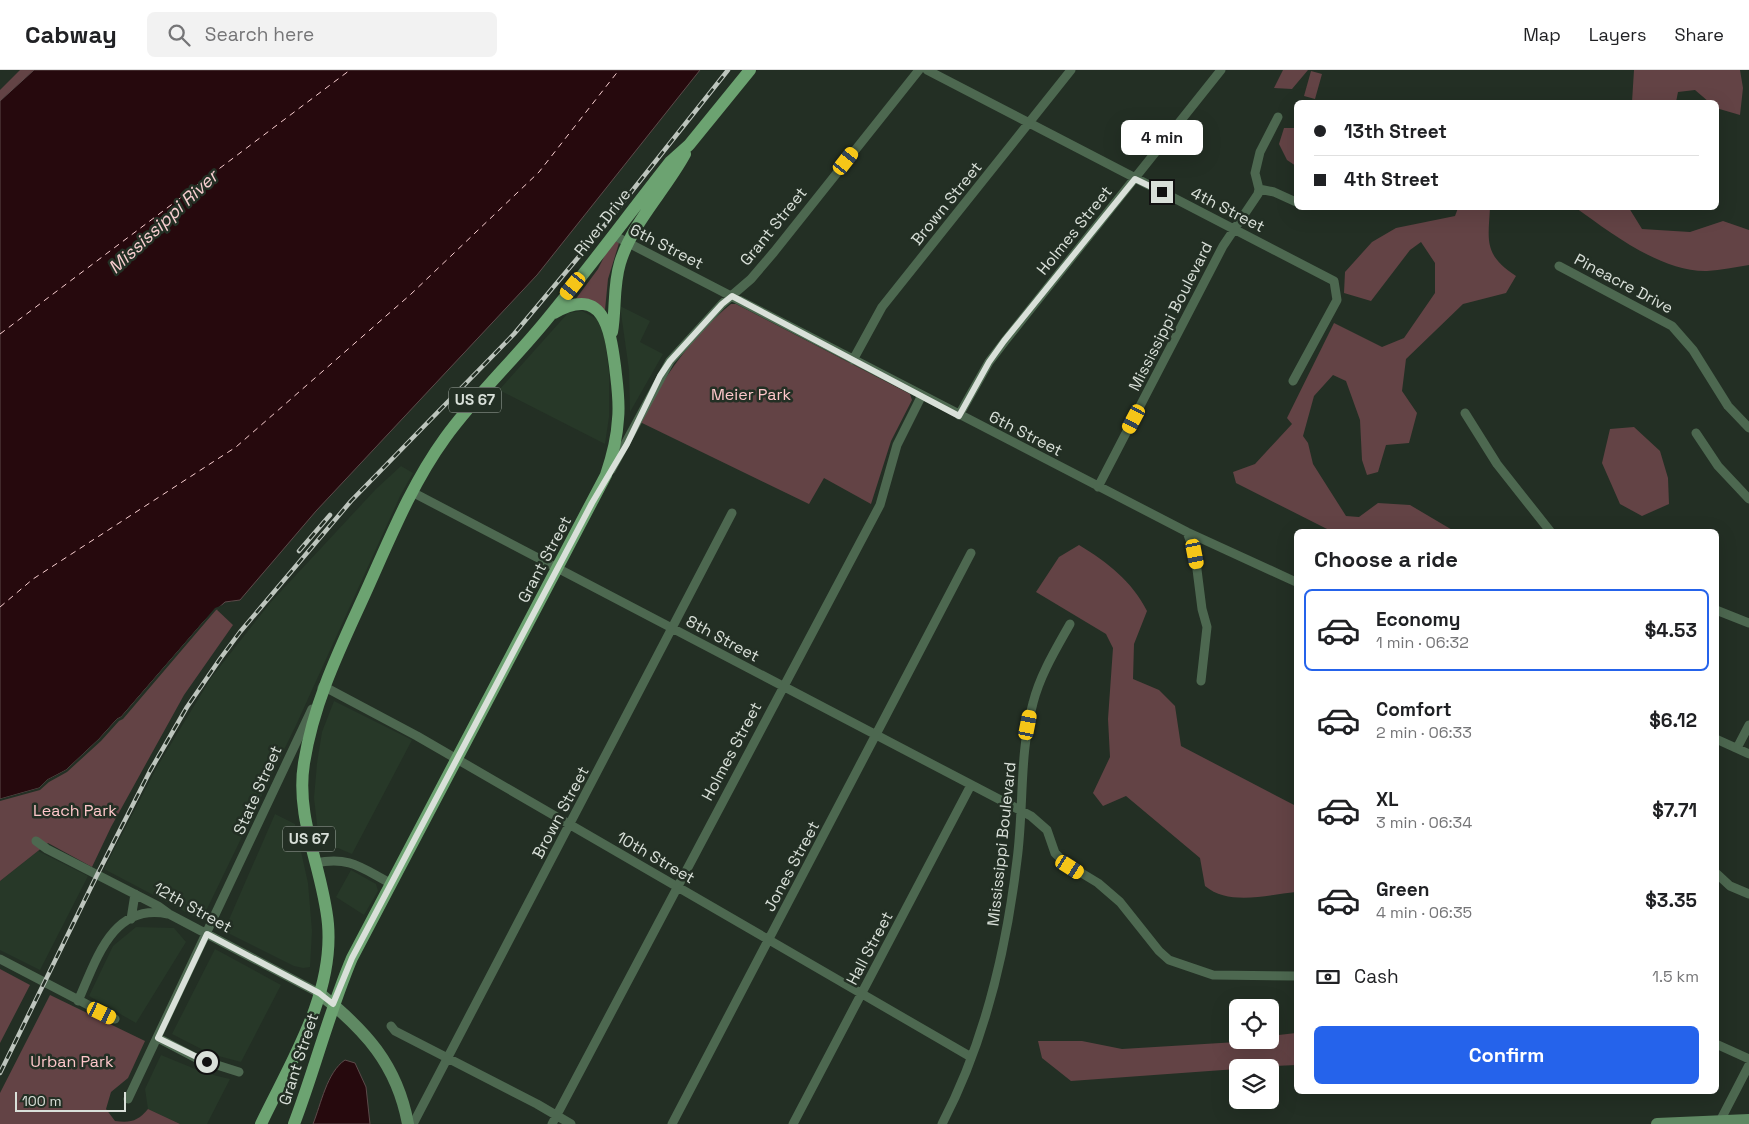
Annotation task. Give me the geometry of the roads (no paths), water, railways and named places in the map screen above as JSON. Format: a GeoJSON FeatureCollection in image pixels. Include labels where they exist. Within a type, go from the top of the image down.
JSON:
{"type":"FeatureCollection","features":[{"type":"Feature","properties":{"kind":"main road","name":"River Drive"},"geometry":{"type":"LineString","coordinates":[[412,492],[450,431],[550,316],[670,162],[689,145],[750,70]]}},
{"type":"Feature","properties":{"kind":"main road","name":"US 67"},"geometry":{"type":"LineString","coordinates":[[592,503],[606,475],[615,445],[618,393],[611,337],[615,289],[620,263],[628,243],[676,170],[689,145]]}},
{"type":"Feature","properties":{"kind":"main road"},"geometry":{"type":"LineString","coordinates":[[550,316],[576,304],[591,306],[597,309],[606,319],[611,337]]}},
{"type":"Feature","properties":{"kind":"main road","name":"State Street"},"geometry":{"type":"LineString","coordinates":[[323,686],[412,492]]}},
{"type":"Feature","properties":{"kind":"main road","name":"Grant Street"},"geometry":{"type":"LineString","coordinates":[[294,1124],[333,1004],[352,958],[592,503]]}},
{"type":"Feature","properties":{"kind":"main road","name":"US 67"},"geometry":{"type":"LineString","coordinates":[[319,993],[327,957],[328,925],[305,825],[302,790],[304,765],[323,686]]}},
{"type":"Feature","properties":{"kind":"main road","name":"Grant Street"},"geometry":{"type":"LineString","coordinates":[[261,1124],[310,1022],[319,993]]}},
{"type":"Feature","properties":{"kind":"main road","name":"12th Street"},"geometry":{"type":"LineString","coordinates":[[319,993],[375,1045],[387,1063],[402,1097],[408,1124]]}},
{"type":"Feature","properties":{"kind":"main road"},"geometry":{"type":"LineString","coordinates":[[1657,1124],[1749,1120]]}},
{"type":"Feature","properties":{"kind":"street","name":"Grant Street"},"geometry":{"type":"LineString","coordinates":[[592,503],[627,444],[670,361],[722,304],[774,252],[918,70]]}},
{"type":"Feature","properties":{"kind":"street","name":"4th Street"},"geometry":{"type":"LineString","coordinates":[[927,70],[1334,281],[1338,294],[1335,303],[1293,381]]}},
{"type":"Feature","properties":{"kind":"street","name":"Brown Street"},"geometry":{"type":"LineString","coordinates":[[853,360],[882,307],[1071,70]]}},
{"type":"Feature","properties":{"kind":"street","name":"Holmes Street"},"geometry":{"type":"LineString","coordinates":[[959,416],[989,362],[1004,341],[1221,70]]}},
{"type":"Feature","properties":{"kind":"street"},"geometry":{"type":"LineString","coordinates":[[1278,116],[1258,159],[1254,173],[1259,189],[1274,192],[1294,201]]}},
{"type":"Feature","properties":{"kind":"street","name":"Mississippi Boulevard"},"geometry":{"type":"LineString","coordinates":[[1098,487],[1223,246],[1258,194],[1259,189]]}},
{"type":"Feature","properties":{"kind":"street","name":"6th Street"},"geometry":{"type":"LineString","coordinates":[[613,235],[1186,532],[1294,581]]}},
{"type":"Feature","properties":{"kind":"street","name":"Pineacre Drive"},"geometry":{"type":"LineString","coordinates":[[1559,266],[1674,328],[1693,350],[1728,406],[1749,428]]}},
{"type":"Feature","properties":{"kind":"street","name":"Holmes Street"},"geometry":{"type":"LineString","coordinates":[[554,1120],[782,686],[880,505],[897,445],[922,396]]}},
{"type":"Feature","properties":{"kind":"street"},"geometry":{"type":"LineString","coordinates":[[1465,413],[1497,464],[1548,529]]}},
{"type":"Feature","properties":{"kind":"street"},"geometry":{"type":"LineString","coordinates":[[1696,433],[1718,466],[1749,499]]}},
{"type":"Feature","properties":{"kind":"street","name":"8th Street"},"geometry":{"type":"LineString","coordinates":[[412,492],[1031,816],[1047,830],[1055,853],[1065,864],[1098,883],[1120,902],[1158,952],[1169,960],[1213,975],[1294,976]]}},
{"type":"Feature","properties":{"kind":"street","name":"Brown Street"},"geometry":{"type":"LineString","coordinates":[[413,1124],[732,513]]}},
{"type":"Feature","properties":{"kind":"street"},"geometry":{"type":"LineString","coordinates":[[1186,532],[1195,554],[1202,609],[1207,627],[1201,681]]}},
{"type":"Feature","properties":{"kind":"street","name":"Jones Street"},"geometry":{"type":"LineString","coordinates":[[672,1124],[971,553]]}},
{"type":"Feature","properties":{"kind":"street"},"geometry":{"type":"LineString","coordinates":[[1719,611],[1749,623]]}},
{"type":"Feature","properties":{"kind":"street","name":"Mississippi Boulevard"},"geometry":{"type":"LineString","coordinates":[[942,1124],[972,1057],[1001,963],[1018,858],[1024,763],[1033,702],[1041,678],[1070,624]]}},
{"type":"Feature","properties":{"kind":"street","name":"10th Street"},"geometry":{"type":"LineString","coordinates":[[323,686],[456,759],[972,1057]]}},
{"type":"Feature","properties":{"kind":"street","name":"State Street"},"geometry":{"type":"LineString","coordinates":[[128,1099],[323,686]]}},
{"type":"Feature","properties":{"kind":"street"},"geometry":{"type":"LineString","coordinates":[[1737,748],[1749,725]]}},
{"type":"Feature","properties":{"kind":"street"},"geometry":{"type":"LineString","coordinates":[[1719,740],[1749,754]]}},
{"type":"Feature","properties":{"kind":"street","name":"Hall Street"},"geometry":{"type":"LineString","coordinates":[[793,1124],[971,785]]}},
{"type":"Feature","properties":{"kind":"street","name":"12th Street"},"geometry":{"type":"LineString","coordinates":[[36,841],[47,849],[158,906],[169,914],[319,993]]}},
{"type":"Feature","properties":{"kind":"street"},"geometry":{"type":"LineString","coordinates":[[315,863],[342,860],[351,862],[392,884]]}},
{"type":"Feature","properties":{"kind":"street"},"geometry":{"type":"LineString","coordinates":[[1719,876],[1730,886],[1749,894]]}},
{"type":"Feature","properties":{"kind":"street"},"geometry":{"type":"LineString","coordinates":[[131,918],[135,894]]}},
{"type":"Feature","properties":{"kind":"street"},"geometry":{"type":"LineString","coordinates":[[78,1001],[104,943],[118,926],[131,918],[150,913],[169,914]]}},
{"type":"Feature","properties":{"kind":"street"},"geometry":{"type":"LineString","coordinates":[[0,959],[115,1019]]}},
{"type":"Feature","properties":{"kind":"street"},"geometry":{"type":"LineString","coordinates":[[391,1026],[395,1031],[537,1104],[554,1120],[571,1124]]}},
{"type":"Feature","properties":{"kind":"street"},"geometry":{"type":"LineString","coordinates":[[158,1038],[198,1059],[239,1072]]}},
{"type":"Feature","properties":{"kind":"street"},"geometry":{"type":"LineString","coordinates":[[1719,1045],[1749,1059]]}},
{"type":"Feature","properties":{"kind":"street"},"geometry":{"type":"LineString","coordinates":[[1719,1122],[1749,1064]]}},
{"type":"Feature","properties":{"kind":"water","name":"Mississippi River"},"geometry":{"type":"Polygon","coordinates":[[[34,70],[700,70],[537,275],[316,511],[240,600],[225,602],[205,620],[121,717],[66,770],[47,780],[39,788],[0,799],[0,101],[34,70]]]}},
{"type":"Feature","properties":{"kind":"water"},"geometry":{"type":"Polygon","coordinates":[[[345,1060],[355,1063],[366,1087],[370,1124],[313,1124],[329,1080],[339,1065],[345,1060]]]}},
{"type":"Feature","properties":{"kind":"railway"},"geometry":{"type":"LineString","coordinates":[[0,1073],[150,771],[187,707],[220,659],[240,632],[351,501],[514,334],[597,235],[728,70]]}},
{"type":"Feature","properties":{"kind":"railway"},"geometry":{"type":"LineString","coordinates":[[299,551],[330,515]]}},
{"type":"Feature","properties":{"kind":"park label","name":"Meier Park"},"geometry":{"type":"Point","coordinates":[751,394]}},
{"type":"Feature","properties":{"kind":"park label","name":"Leach Park"},"geometry":{"type":"Point","coordinates":[75,810]}},
{"type":"Feature","properties":{"kind":"park label","name":"Urban Park"},"geometry":{"type":"Point","coordinates":[72,1061]}}]}
